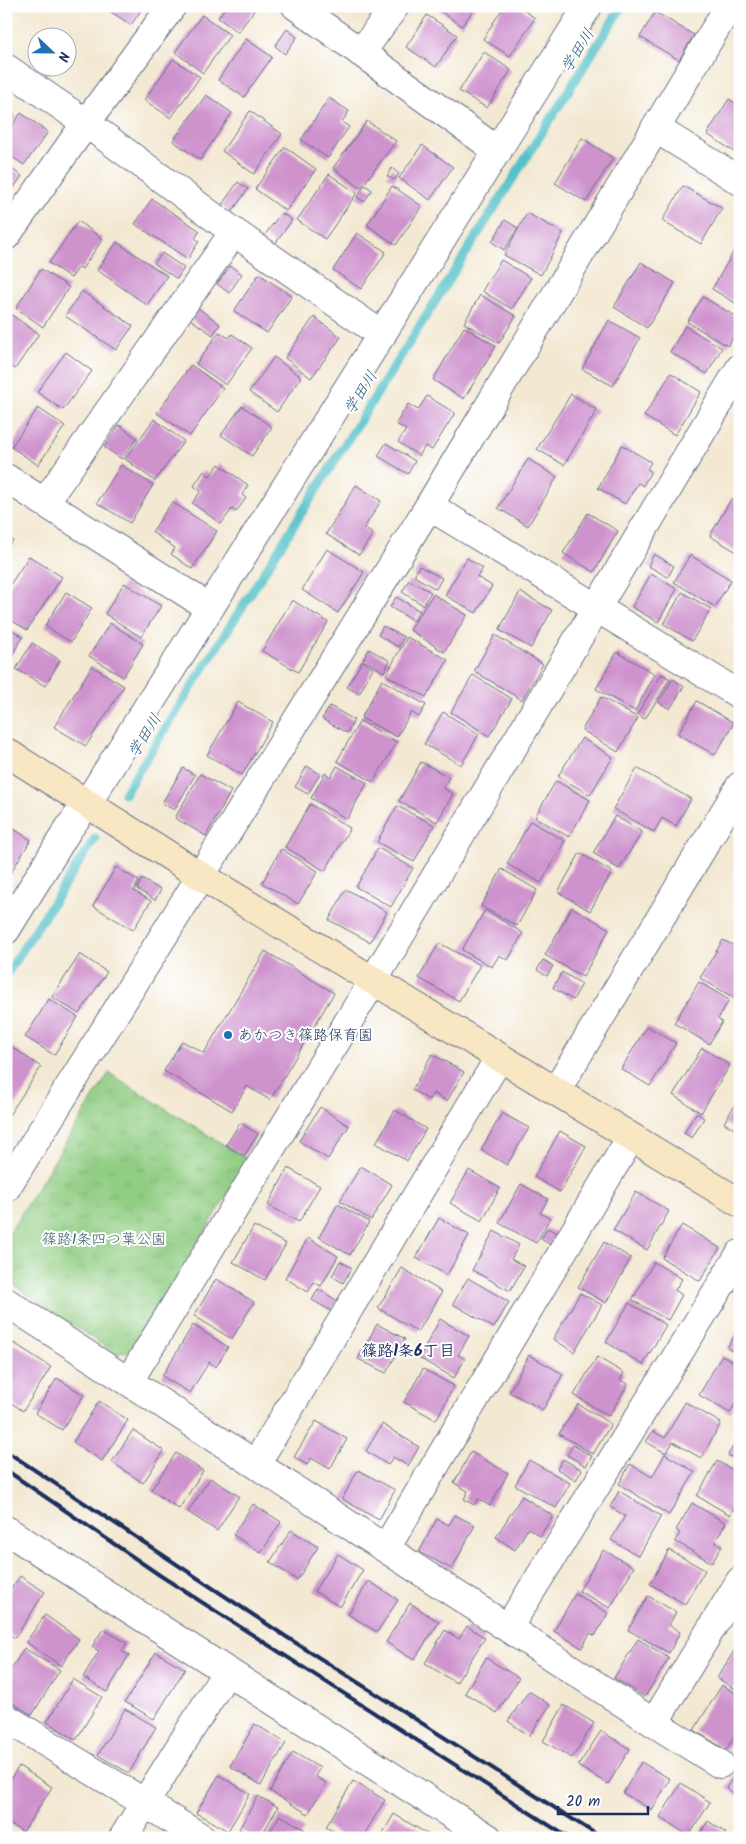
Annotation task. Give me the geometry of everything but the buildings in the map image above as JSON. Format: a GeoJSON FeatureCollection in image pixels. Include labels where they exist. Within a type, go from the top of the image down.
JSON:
{"type":"FeatureCollection","features":[{"type":"Feature","properties":{"kind":"street"},"geometry":{"type":"LineString","coordinates":[[6,236],[172,6]]}},
{"type":"Feature","properties":{"kind":"street"},"geometry":{"type":"LineString","coordinates":[[296,6],[498,151]]}},
{"type":"Feature","properties":{"kind":"street"},"geometry":{"type":"LineString","coordinates":[[361,53],[395,6]]}},
{"type":"Feature","properties":{"kind":"street"},"geometry":{"type":"LineString","coordinates":[[6,930],[588,6]]}},
{"type":"Feature","properties":{"kind":"street"},"geometry":{"type":"LineString","coordinates":[[6,1188],[429,506],[729,6]]}},
{"type":"Feature","properties":{"kind":"street"},"geometry":{"type":"LineString","coordinates":[[6,68],[86,123],[234,232],[382,335]]}},
{"type":"Feature","properties":{"kind":"street"},"geometry":{"type":"LineString","coordinates":[[655,128],[740,181]]}},
{"type":"Feature","properties":{"kind":"street"},"geometry":{"type":"LineString","coordinates":[[45,502],[234,232]]}},
{"type":"Feature","properties":{"kind":"street"},"geometry":{"type":"LineString","coordinates":[[129,1381],[373,981],[595,607],[740,368]]}},
{"type":"Feature","properties":{"kind":"street"},"geometry":{"type":"LineString","coordinates":[[6,478],[210,608]]}},
{"type":"Feature","properties":{"kind":"street"},"geometry":{"type":"LineString","coordinates":[[429,506],[740,695]]}},
{"type":"Feature","properties":{"kind":"street"},"geometry":{"type":"LineString","coordinates":[[6,752],[201,876],[499,1058],[739,1201]]}},
{"type":"Feature","properties":{"kind":"street"},"geometry":{"type":"LineString","coordinates":[[556,1092],[740,786]]}},
{"type":"Feature","properties":{"kind":"street"},"geometry":{"type":"LineString","coordinates":[[256,1464],[499,1058]]}},
{"type":"Feature","properties":{"kind":"street"},"geometry":{"type":"LineString","coordinates":[[386,1548],[632,1137]]}},
{"type":"Feature","properties":{"kind":"street"},"geometry":{"type":"LineString","coordinates":[[508,1628],[740,1254]]}},
{"type":"Feature","properties":{"kind":"street"},"geometry":{"type":"LineString","coordinates":[[6,1302],[720,1764]]}},
{"type":"Feature","properties":{"kind":"street"},"geometry":{"type":"LineString","coordinates":[[6,1530],[227,1671],[471,1833]]}},
{"type":"Feature","properties":{"kind":"street"},"geometry":{"type":"LineString","coordinates":[[654,1723],[740,1581]]}},
{"type":"Feature","properties":{"kind":"street"},"geometry":{"type":"LineString","coordinates":[[123,1838],[227,1671]]}},
{"type":"Feature","properties":{"kind":"street"},"geometry":{"type":"LineString","coordinates":[[6,1718],[202,1838]]}},
{"type":"Feature","properties":{"kind":"green space","name":"篠路1条四つ葉公園"},"geometry":{"type":"Polygon","coordinates":[[[109,1073],[248,1160],[135,1349],[116,1354],[6,1280],[6,1238],[109,1073]]]}},
{"type":"Feature","properties":{"kind":"waterway","name":"学田川"},"geometry":{"type":"LineString","coordinates":[[124,794],[622,6]]}},
{"type":"Feature","properties":{"kind":"waterway","name":"学田川"},"geometry":{"type":"LineString","coordinates":[[6,975],[95,838]]}},
{"type":"Feature","properties":{"kind":"railway"},"geometry":{"type":"LineString","coordinates":[[6,1451],[285,1636],[602,1838]]}},
{"type":"Feature","properties":{"kind":"railway"},"geometry":{"type":"LineString","coordinates":[[6,1470],[161,1576],[569,1838]]}},
{"type":"Feature","properties":{"kind":"place","name":"あかつき篠路保育園"},"geometry":{"type":"Point","coordinates":[228,1035]}},
{"type":"Feature","properties":{"kind":"district","name":"篠路1条6丁目"},"geometry":{"type":"Point","coordinates":[408,1350]}}]}
